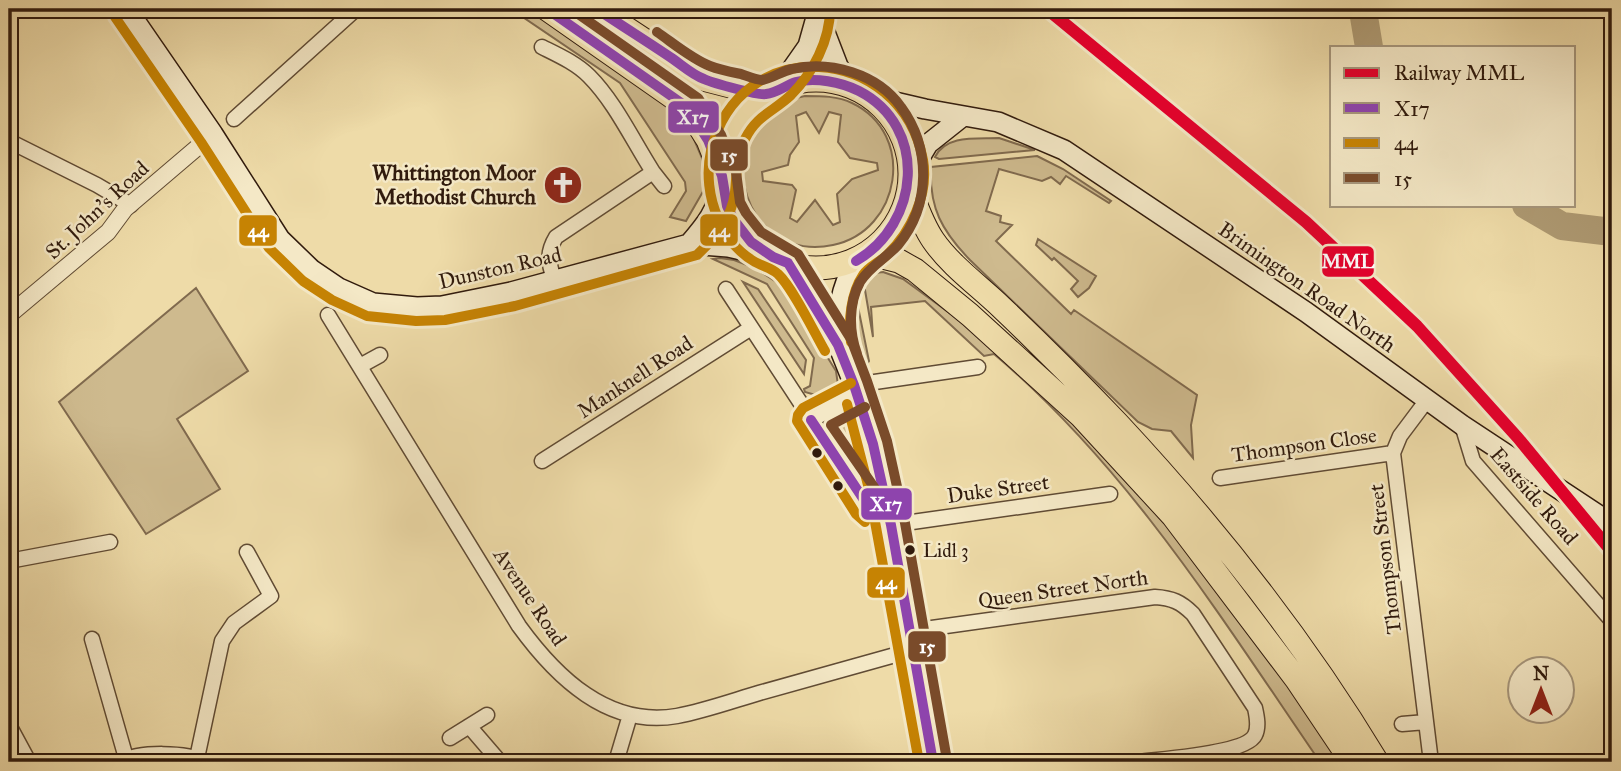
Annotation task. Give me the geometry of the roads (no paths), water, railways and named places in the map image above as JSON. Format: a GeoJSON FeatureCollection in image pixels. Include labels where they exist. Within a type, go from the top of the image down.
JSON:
{"type":"FeatureCollection","features":[{"type":"Feature","properties":{"kind":"highway"},"geometry":{"type":"LineString","coordinates":[[547,9],[687,107],[708,140],[722,180],[727,206],[751,242],[780,260],[813,268],[861,258],[883,257],[898,261],[915,270],[970,314],[1081,416],[1173,516],[1297,680],[1352,762]]}},
{"type":"Feature","properties":{"kind":"highway"},"geometry":{"type":"LineString","coordinates":[[597,9],[703,79],[772,90]]}},
{"type":"Feature","properties":{"kind":"highway"},"geometry":{"type":"LineString","coordinates":[[722,180],[723,159],[731,134],[745,112],[772,90],[799,80],[818,80],[860,91],[887,110],[905,142],[910,180],[923,223],[934,242],[1115,421],[1201,515],[1316,667],[1377,762]]}},
{"type":"Feature","properties":{"kind":"highway"},"geometry":{"type":"LineString","coordinates":[[861,258],[885,238],[901,214],[910,180]]}},
{"type":"Feature","properties":{"kind":"main road","name":"Dunston Road"},"geometry":{"type":"LineString","coordinates":[[127,9],[213,134],[280,239],[311,269],[339,288],[373,303],[442,306],[511,292],[689,244],[728,247],[780,260]]}},
{"type":"Feature","properties":{"kind":"main road"},"geometry":{"type":"LineString","coordinates":[[772,90],[808,46],[816,12]]}},
{"type":"Feature","properties":{"kind":"main road"},"geometry":{"type":"LineString","coordinates":[[816,12],[838,66],[860,91]]}},
{"type":"Feature","properties":{"kind":"main road","name":"Brimington Road North"},"geometry":{"type":"LineString","coordinates":[[860,91],[962,117],[998,122],[1064,150],[1306,312],[1462,425],[1612,524]]}},
{"type":"Feature","properties":{"kind":"main road"},"geometry":{"type":"LineString","coordinates":[[910,180],[928,145],[962,117]]}},
{"type":"Feature","properties":{"kind":"main road"},"geometry":{"type":"LineString","coordinates":[[689,244],[709,222],[718,203],[722,180]]}},
{"type":"Feature","properties":{"kind":"main road"},"geometry":{"type":"LineString","coordinates":[[838,345],[838,302],[845,280],[861,258]]}},
{"type":"Feature","properties":{"kind":"main road"},"geometry":{"type":"LineString","coordinates":[[780,260],[838,345],[873,444],[891,525],[933,762]]}},
{"type":"Feature","properties":{"kind":"street"},"geometry":{"type":"LineString","coordinates":[[233,118],[356,9]]}},
{"type":"Feature","properties":{"kind":"street"},"geometry":{"type":"LineString","coordinates":[[542,47],[566,59],[589,76],[664,186]]}},
{"type":"Feature","properties":{"kind":"street","name":"St. John's Road"},"geometry":{"type":"LineString","coordinates":[[9,315],[108,232],[131,205],[213,134]]}},
{"type":"Feature","properties":{"kind":"street"},"geometry":{"type":"LineString","coordinates":[[9,141],[131,205]]}},
{"type":"Feature","properties":{"kind":"street"},"geometry":{"type":"LineString","coordinates":[[554,279],[549,264],[549,248],[556,237],[653,172]]}},
{"type":"Feature","properties":{"kind":"street"},"geometry":{"type":"LineString","coordinates":[[726,289],[868,506],[891,525]]}},
{"type":"Feature","properties":{"kind":"street","name":"Avenue Road"},"geometry":{"type":"LineString","coordinates":[[328,315],[519,626],[536,649],[575,688],[602,705],[631,715],[675,716],[911,641]]}},
{"type":"Feature","properties":{"kind":"street","name":"Manknell Road"},"geometry":{"type":"LineString","coordinates":[[542,461],[751,328]]}},
{"type":"Feature","properties":{"kind":"street"},"geometry":{"type":"LineString","coordinates":[[360,366],[380,355]]}},
{"type":"Feature","properties":{"kind":"street"},"geometry":{"type":"LineString","coordinates":[[811,419],[856,390],[978,367]]}},
{"type":"Feature","properties":{"kind":"street","name":"Thompson Street"},"geometry":{"type":"LineString","coordinates":[[1427,400],[1400,436],[1393,453],[1430,762]]}},
{"type":"Feature","properties":{"kind":"street","name":"Eastside Road"},"geometry":{"type":"LineString","coordinates":[[1462,425],[1473,461],[1612,621]]}},
{"type":"Feature","properties":{"kind":"street","name":"Thompson Close"},"geometry":{"type":"LineString","coordinates":[[1220,478],[1393,453]]}},
{"type":"Feature","properties":{"kind":"street","name":"Duke Street"},"geometry":{"type":"LineString","coordinates":[[891,525],[1110,494]]}},
{"type":"Feature","properties":{"kind":"street"},"geometry":{"type":"LineString","coordinates":[[9,561],[110,542]]}},
{"type":"Feature","properties":{"kind":"street"},"geometry":{"type":"LineString","coordinates":[[92,639],[122,760],[159,754],[202,760],[222,641],[234,623],[271,596],[247,552]]}},
{"type":"Feature","properties":{"kind":"street","name":"Queen Street North"},"geometry":{"type":"LineString","coordinates":[[911,641],[1137,599],[1169,598],[1184,605],[1193,614],[1255,708],[1258,723],[1256,734],[1250,742],[1224,750],[1139,762]]}},
{"type":"Feature","properties":{"kind":"street"},"geometry":{"type":"LineString","coordinates":[[450,738],[487,715]]}},
{"type":"Feature","properties":{"kind":"street"},"geometry":{"type":"LineString","coordinates":[[616,762],[631,715]]}},
{"type":"Feature","properties":{"kind":"street"},"geometry":{"type":"LineString","coordinates":[[1402,724],[1426,722]]}},
{"type":"Feature","properties":{"kind":"street"},"geometry":{"type":"LineString","coordinates":[[9,725],[29,762]]}},
{"type":"Feature","properties":{"kind":"street"},"geometry":{"type":"LineString","coordinates":[[469,726],[500,762]]}},
{"type":"Feature","properties":{"kind":"waterway"},"geometry":{"type":"LineString","coordinates":[[1365,9],[1369,46]]}},
{"type":"Feature","properties":{"kind":"waterway"},"geometry":{"type":"LineString","coordinates":[[1528,206],[1562,226],[1612,232]]}},
{"type":"Feature","properties":{"kind":"rail line","name":"MML"},"geometry":{"type":"LineString","coordinates":[[1047,9],[1306,222],[1417,326],[1518,438],[1612,552]]}},
{"type":"Feature","properties":{"kind":"place","name":"Whittington Moor Methodist Church"},"geometry":{"type":"Point","coordinates":[563,185]}},
{"type":"Feature","properties":{"kind":"place","name":"Lidl 3"},"geometry":{"type":"Point","coordinates":[910,550]}}]}
